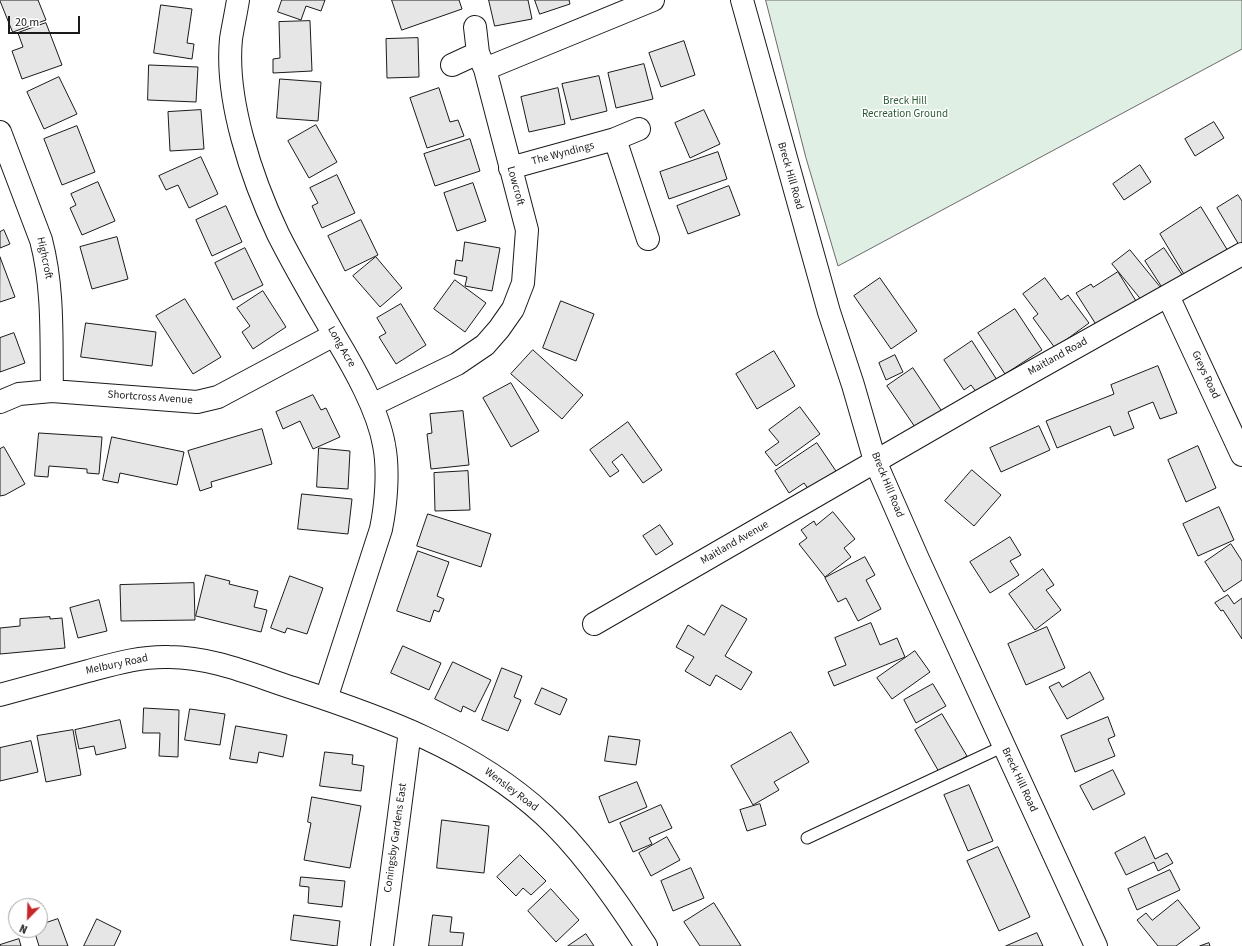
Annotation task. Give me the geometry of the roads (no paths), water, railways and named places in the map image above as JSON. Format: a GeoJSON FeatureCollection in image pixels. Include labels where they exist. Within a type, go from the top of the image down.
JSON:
{"type":"FeatureCollection","features":[{"type":"Feature","properties":{"kind":"street","name":"Long Acre"},"geometry":{"type":"LineString","coordinates":[[238,0],[231,40],[232,84],[240,134],[258,185],[279,235],[334,335],[354,368],[372,405],[384,445],[386,502],[381,529],[326,699]]}},
{"type":"Feature","properties":{"kind":"street"},"geometry":{"type":"LineString","coordinates":[[452,65],[482,61],[653,0]]}},
{"type":"Feature","properties":{"kind":"street","name":"Breck Hill Road"},"geometry":{"type":"LineString","coordinates":[[742,0],[829,312],[853,385],[875,461],[918,559],[1096,946]]}},
{"type":"Feature","properties":{"kind":"street","name":"Lowcroft"},"geometry":{"type":"LineString","coordinates":[[372,405],[446,370],[484,345],[499,330],[513,309],[523,283],[527,230],[482,61],[475,27]]}},
{"type":"Feature","properties":{"kind":"street","name":"The Wyndings"},"geometry":{"type":"LineString","coordinates":[[510,168],[616,139],[639,129]]}},
{"type":"Feature","properties":{"kind":"street","name":"Highcroft"},"geometry":{"type":"LineString","coordinates":[[0,132],[42,240],[46,258],[49,285],[52,391]]}},
{"type":"Feature","properties":{"kind":"street"},"geometry":{"type":"LineString","coordinates":[[616,139],[648,239]]}},
{"type":"Feature","properties":{"kind":"street","name":"Maitland Road"},"geometry":{"type":"LineString","coordinates":[[875,461],[1242,254]]}},
{"type":"Feature","properties":{"kind":"street","name":"Greys Road"},"geometry":{"type":"LineString","coordinates":[[1168,296],[1242,455]]}},
{"type":"Feature","properties":{"kind":"street","name":"Shortcross Avenue"},"geometry":{"type":"LineString","coordinates":[[0,402],[19,394],[52,391],[197,402],[208,400],[218,397],[334,335]]}},
{"type":"Feature","properties":{"kind":"street","name":"Maitland Avenue"},"geometry":{"type":"LineString","coordinates":[[594,624],[875,461]]}},
{"type":"Feature","properties":{"kind":"street","name":"Melbury Road"},"geometry":{"type":"LineString","coordinates":[[0,695],[126,661],[167,656],[199,659],[216,663],[326,699]]}},
{"type":"Feature","properties":{"kind":"street","name":"Wensley Road"},"geometry":{"type":"LineString","coordinates":[[326,699],[410,731],[477,765],[518,793],[545,816],[581,856],[632,923],[646,946]]}},
{"type":"Feature","properties":{"kind":"street","name":"Coningsby Gardens East"},"geometry":{"type":"LineString","coordinates":[[382,946],[410,731]]}},
{"type":"Feature","properties":{"kind":"lane"},"geometry":{"type":"LineString","coordinates":[[807,838],[1004,746]]}},
{"type":"Feature","properties":{"kind":"park label","name":"Breck Hill Recreation Ground"},"geometry":{"type":"Point","coordinates":[905,108]}}]}
